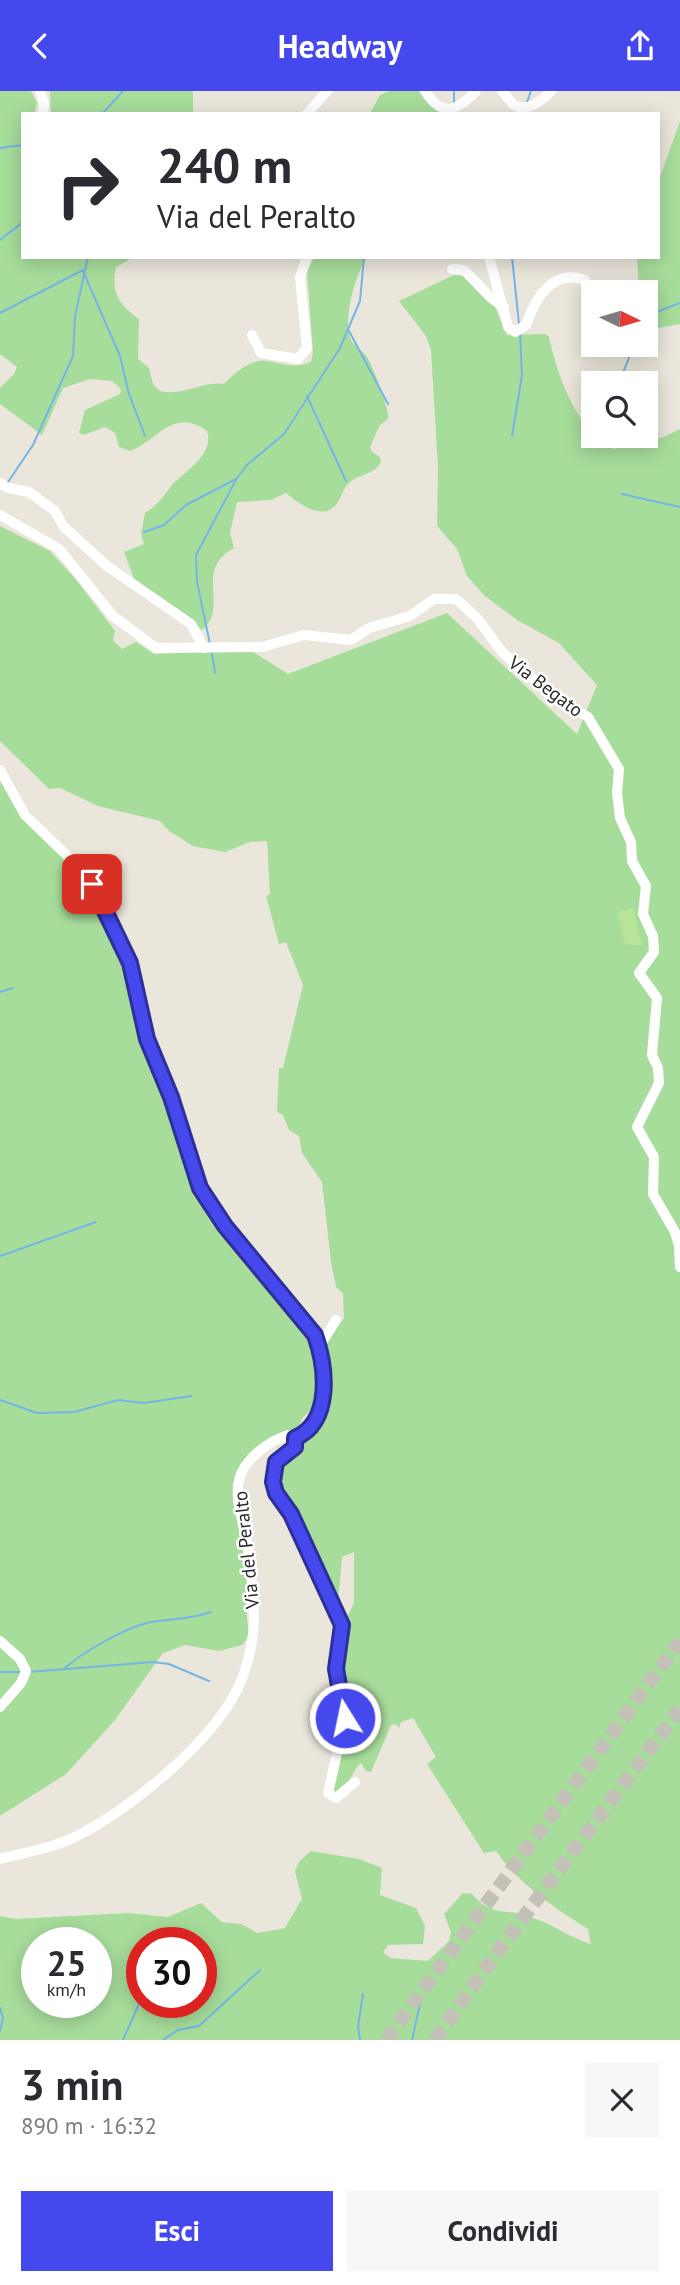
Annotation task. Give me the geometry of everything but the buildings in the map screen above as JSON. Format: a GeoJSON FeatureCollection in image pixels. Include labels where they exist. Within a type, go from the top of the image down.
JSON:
{"type":"FeatureCollection","features":[{"type":"Feature","properties":{"kind":"street"},"geometry":{"type":"LineString","coordinates":[[40,91],[44,103],[43,112]]}},
{"type":"Feature","properties":{"kind":"street"},"geometry":{"type":"LineString","coordinates":[[309,112],[327,91]]}},
{"type":"Feature","properties":{"kind":"street"},"geometry":{"type":"LineString","coordinates":[[425,91],[438,105],[450,110],[462,110],[476,91]]}},
{"type":"Feature","properties":{"kind":"street"},"geometry":{"type":"LineString","coordinates":[[502,91],[514,104],[522,106],[533,105],[551,91]]}},
{"type":"Feature","properties":{"kind":"street"},"geometry":{"type":"LineString","coordinates":[[252,335],[261,353],[299,359],[305,354],[307,348],[300,277],[306,259]]}},
{"type":"Feature","properties":{"kind":"street"},"geometry":{"type":"LineString","coordinates":[[490,259],[508,327],[515,332],[522,329],[533,306],[553,282],[574,276],[585,280]]}},
{"type":"Feature","properties":{"kind":"street"},"geometry":{"type":"LineString","coordinates":[[452,269],[464,270],[491,298],[504,307]]}},
{"type":"Feature","properties":{"kind":"street"},"geometry":{"type":"LineString","coordinates":[[0,483],[37,496],[55,511],[63,526],[107,566],[187,620],[203,642],[204,648],[166,649],[143,642],[113,616],[59,549],[0,515]]}},
{"type":"Feature","properties":{"kind":"street","name":"Via Begato"},"geometry":{"type":"LineString","coordinates":[[204,648],[262,647],[299,635],[320,634],[351,640],[369,628],[406,618],[429,601],[445,598],[464,604],[496,646],[555,698],[588,717],[619,769],[617,793],[620,818],[631,842],[632,861],[646,886],[642,914],[654,940],[651,959],[639,973],[657,998],[652,1055],[658,1068],[659,1083],[637,1127],[640,1137],[654,1157],[653,1194],[675,1232],[679,1245],[680,1267]]}},
{"type":"Feature","properties":{"kind":"street"},"geometry":{"type":"LineString","coordinates":[[0,770],[25,815],[87,875],[126,954],[147,1039],[171,1097],[200,1188],[225,1226],[315,1335],[319,1347],[322,1399],[318,1418],[295,1438]]}},
{"type":"Feature","properties":{"kind":"street"},"geometry":{"type":"LineString","coordinates":[[319,1347],[336,1320]]}},
{"type":"Feature","properties":{"kind":"street","name":"Via del Peralto"},"geometry":{"type":"LineString","coordinates":[[0,1859],[75,1837],[106,1817],[186,1753],[222,1713],[243,1677],[254,1622],[239,1479],[260,1451],[276,1439],[288,1435],[295,1438],[295,1447],[276,1462],[273,1482],[276,1493],[291,1514],[307,1545],[342,1625],[336,1669],[345,1718],[328,1793],[336,1798],[355,1782]]}},
{"type":"Feature","properties":{"kind":"street"},"geometry":{"type":"LineString","coordinates":[[0,1641],[20,1658],[26,1671],[21,1683],[0,1707]]}},
{"type":"Feature","properties":{"kind":"green space"},"geometry":{"type":"Polygon","coordinates":[[[0,91],[31,91],[37,103],[35,112],[21,112],[21,259],[130,259],[116,267],[116,291],[126,308],[139,319],[138,359],[149,368],[153,384],[160,391],[177,392],[224,384],[239,371],[260,361],[287,365],[311,362],[313,353],[307,271],[313,259],[366,259],[352,296],[348,329],[355,346],[370,362],[388,414],[388,419],[379,426],[370,447],[372,452],[380,457],[381,462],[350,482],[337,504],[323,512],[309,509],[286,493],[271,500],[237,502],[230,533],[234,548],[222,557],[216,567],[213,578],[213,611],[210,621],[202,630],[134,579],[124,552],[144,544],[141,534],[145,513],[157,504],[203,455],[207,447],[207,431],[195,424],[175,424],[130,451],[119,447],[115,433],[105,427],[84,435],[79,433],[85,410],[120,394],[121,389],[112,381],[90,379],[63,388],[42,435],[0,404],[0,388],[17,367],[0,354],[0,91]]]}},
{"type":"Feature","properties":{"kind":"green space"},"geometry":{"type":"Polygon","coordinates":[[[50,91],[193,91],[193,112],[51,112],[50,91]]]}},
{"type":"Feature","properties":{"kind":"green space"},"geometry":{"type":"Polygon","coordinates":[[[389,91],[418,91],[443,112],[371,112],[380,95],[389,91]]]}},
{"type":"Feature","properties":{"kind":"green space"},"geometry":{"type":"Polygon","coordinates":[[[680,121],[680,324],[658,328],[658,280],[638,280],[637,259],[660,259],[660,177],[680,121]]]}},
{"type":"Feature","properties":{"kind":"green space"},"geometry":{"type":"Polygon","coordinates":[[[454,275],[463,276],[495,307],[507,335],[546,334],[549,337],[565,389],[581,418],[581,448],[658,448],[658,438],[680,429],[680,2040],[0,2040],[0,1916],[16,1919],[128,1913],[168,1917],[201,1903],[222,1922],[241,1924],[258,1933],[285,1928],[302,1899],[295,1871],[299,1862],[311,1851],[359,1859],[382,1868],[380,1895],[416,1908],[425,1926],[423,1944],[388,1945],[383,1952],[390,1958],[428,1961],[449,1941],[451,1932],[444,1914],[463,1893],[472,1894],[493,1910],[531,1917],[591,1944],[588,1929],[526,1885],[496,1851],[484,1853],[427,1764],[436,1757],[413,1718],[401,1722],[399,1728],[396,1724],[391,1725],[371,1772],[366,1771],[361,1763],[346,1786],[331,1794],[347,1726],[339,1666],[346,1619],[354,1603],[354,1552],[342,1557],[337,1612],[280,1488],[275,1483],[276,1468],[322,1422],[325,1353],[334,1329],[344,1319],[343,1293],[336,1287],[331,1262],[322,1182],[302,1153],[299,1136],[289,1130],[283,1115],[277,1112],[279,1068],[283,1068],[303,985],[286,942],[279,944],[266,896],[270,894],[267,841],[250,842],[225,852],[193,846],[169,831],[160,821],[98,806],[60,788],[49,789],[0,741],[0,526],[50,551],[115,631],[113,640],[122,649],[136,642],[154,654],[250,650],[288,674],[447,613],[577,734],[597,685],[559,643],[517,620],[485,596],[467,576],[457,549],[437,526],[438,468],[431,350],[426,336],[399,301],[454,275]]]}},
{"type":"Feature","properties":{"kind":"green space"},"geometry":{"type":"Polygon","coordinates":[[[0,776],[81,874],[126,966],[138,1034],[172,1113],[191,1187],[305,1332],[316,1352],[314,1408],[303,1417],[298,1428],[267,1441],[236,1475],[250,1598],[245,1601],[249,1636],[242,1645],[219,1651],[185,1645],[163,1653],[115,1720],[66,1774],[0,1816],[0,776]]]}},
{"type":"Feature","properties":{"kind":"green space"},"geometry":{"type":"Polygon","coordinates":[[[633,908],[642,946],[625,944],[617,912],[633,908]]]}},
{"type":"Feature","properties":{"kind":"waterway"},"geometry":{"type":"LineString","coordinates":[[104,112],[123,91]]}},
{"type":"Feature","properties":{"kind":"waterway"},"geometry":{"type":"LineString","coordinates":[[454,91],[454,102]]}},
{"type":"Feature","properties":{"kind":"waterway"},"geometry":{"type":"LineString","coordinates":[[527,102],[531,91]]}},
{"type":"Feature","properties":{"kind":"waterway"},"geometry":{"type":"LineString","coordinates":[[0,148],[21,145]]}},
{"type":"Feature","properties":{"kind":"waterway"},"geometry":{"type":"LineString","coordinates":[[0,240],[21,224]]}},
{"type":"Feature","properties":{"kind":"waterway"},"geometry":{"type":"LineString","coordinates":[[8,482],[33,445],[73,356],[75,316],[88,259]]}},
{"type":"Feature","properties":{"kind":"waterway"},"geometry":{"type":"LineString","coordinates":[[210,644],[197,582],[196,555],[237,478],[247,465],[284,434],[340,348],[360,301],[364,259]]}},
{"type":"Feature","properties":{"kind":"waterway"},"geometry":{"type":"LineString","coordinates":[[512,259],[519,324]]}},
{"type":"Feature","properties":{"kind":"waterway"},"geometry":{"type":"LineString","coordinates":[[0,313],[83,270]]}},
{"type":"Feature","properties":{"kind":"waterway"},"geometry":{"type":"LineString","coordinates":[[83,271],[120,356],[129,394],[145,436]]}},
{"type":"Feature","properties":{"kind":"waterway"},"geometry":{"type":"LineString","coordinates":[[658,311],[680,303]]}},
{"type":"Feature","properties":{"kind":"waterway"},"geometry":{"type":"LineString","coordinates":[[349,331],[388,404]]}},
{"type":"Feature","properties":{"kind":"waterway"},"geometry":{"type":"LineString","coordinates":[[512,436],[522,375],[520,333]]}},
{"type":"Feature","properties":{"kind":"waterway"},"geometry":{"type":"LineString","coordinates":[[624,371],[629,357]]}},
{"type":"Feature","properties":{"kind":"waterway"},"geometry":{"type":"LineString","coordinates":[[307,396],[346,481]]}},
{"type":"Feature","properties":{"kind":"waterway"},"geometry":{"type":"LineString","coordinates":[[144,532],[164,525],[186,505],[236,479]]}},
{"type":"Feature","properties":{"kind":"waterway"},"geometry":{"type":"LineString","coordinates":[[622,494],[680,507]]}},
{"type":"Feature","properties":{"kind":"waterway"},"geometry":{"type":"LineString","coordinates":[[212,653],[215,673]]}},
{"type":"Feature","properties":{"kind":"waterway"},"geometry":{"type":"LineString","coordinates":[[0,992],[13,988]]}},
{"type":"Feature","properties":{"kind":"waterway"},"geometry":{"type":"LineString","coordinates":[[0,1256],[96,1222]]}},
{"type":"Feature","properties":{"kind":"waterway"},"geometry":{"type":"LineString","coordinates":[[0,1400],[37,1413],[74,1412],[118,1400],[144,1403],[191,1396]]}},
{"type":"Feature","properties":{"kind":"waterway"},"geometry":{"type":"LineString","coordinates":[[65,1668],[104,1642],[137,1626],[211,1612]]}},
{"type":"Feature","properties":{"kind":"waterway"},"geometry":{"type":"LineString","coordinates":[[29,1672],[153,1662],[169,1664],[209,1681]]}},
{"type":"Feature","properties":{"kind":"waterway"},"geometry":{"type":"LineString","coordinates":[[0,1672],[20,1672]]}},
{"type":"Feature","properties":{"kind":"waterway"},"geometry":{"type":"LineString","coordinates":[[163,2040],[178,2030],[199,2026],[260,1970]]}},
{"type":"Feature","properties":{"kind":"waterway"},"geometry":{"type":"LineString","coordinates":[[360,2040],[358,2027],[363,1994]]}},
{"type":"Feature","properties":{"kind":"waterway"},"geometry":{"type":"LineString","coordinates":[[412,2040],[420,2004]]}},
{"type":"Feature","properties":{"kind":"waterway"},"geometry":{"type":"LineString","coordinates":[[0,2008],[3,2018],[0,2031]]}},
{"type":"Feature","properties":{"kind":"waterway"},"geometry":{"type":"LineString","coordinates":[[123,2040],[133,2018]]}},
{"type":"Feature","properties":{"kind":"tunnel"},"geometry":{"type":"LineString","coordinates":[[386,2040],[680,1641]]}},
{"type":"Feature","properties":{"kind":"tunnel"},"geometry":{"type":"LineString","coordinates":[[435,2040],[495,1955],[680,1709]]}},
{"type":"Feature","properties":{"kind":"route"},"geometry":{"type":"LineString","coordinates":[[92,884],[130,963],[147,1039],[171,1097],[200,1188],[225,1226],[315,1335],[319,1347],[323,1365],[322,1399],[318,1418],[302,1435],[295,1438],[295,1447],[280,1456],[273,1472],[273,1482],[276,1493],[291,1514],[307,1545],[342,1625],[342,1642],[336,1669],[345,1718]]}}]}
